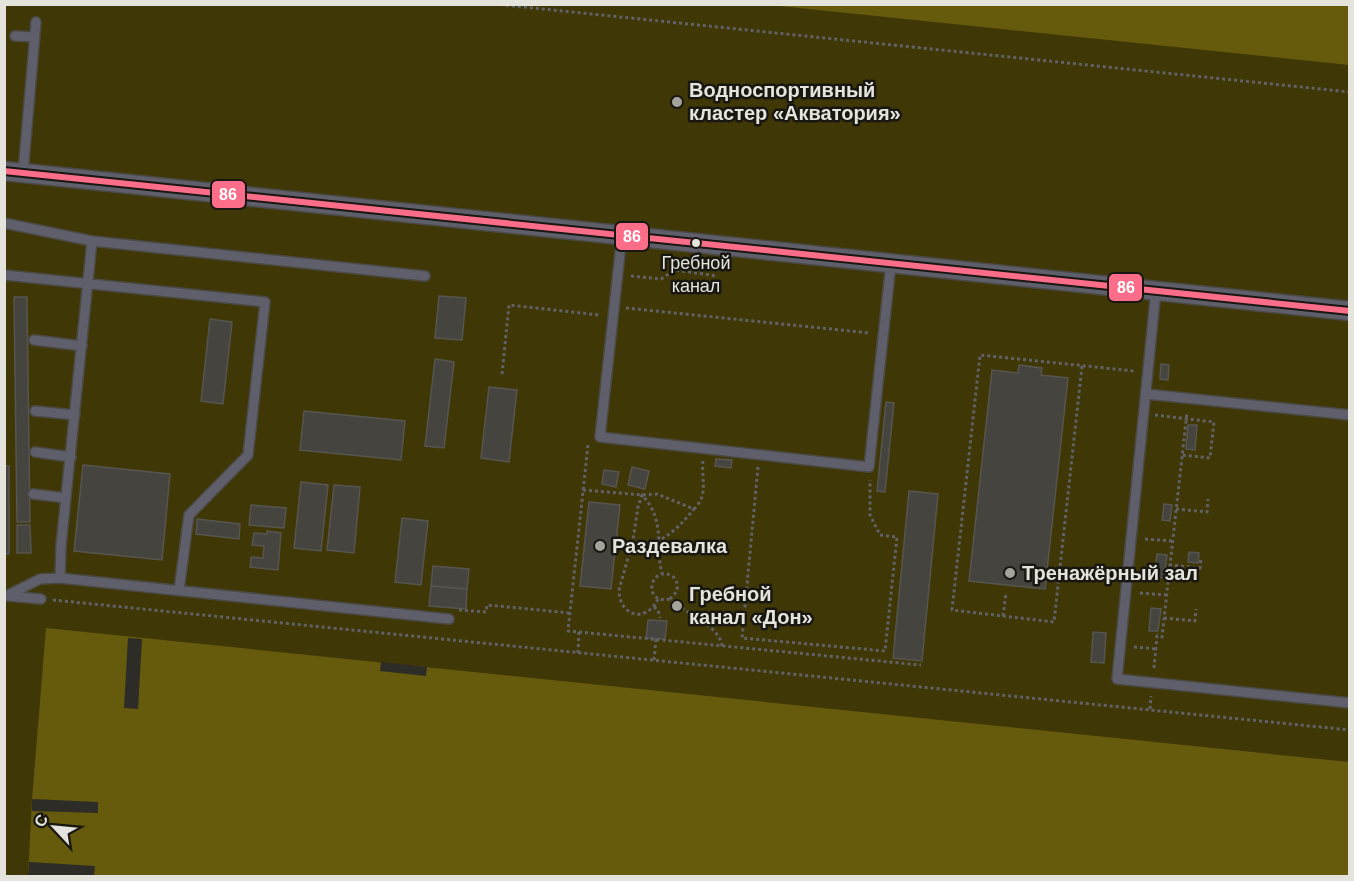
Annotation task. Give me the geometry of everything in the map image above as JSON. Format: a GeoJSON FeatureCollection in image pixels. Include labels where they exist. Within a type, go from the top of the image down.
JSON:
{"type":"FeatureCollection","features":[{"type":"Feature","properties":{"kind":"street"},"geometry":{"type":"LineString","coordinates":[[14,172],[1350,310]]}},
{"type":"Feature","properties":{"kind":"lane"},"geometry":{"type":"LineString","coordinates":[[14,172],[36,22]]}},
{"type":"Feature","properties":{"kind":"lane"},"geometry":{"type":"LineString","coordinates":[[15,36],[35,37]]}},
{"type":"Feature","properties":{"kind":"lane"},"geometry":{"type":"LineString","coordinates":[[4,223],[92,241],[425,276]]}},
{"type":"Feature","properties":{"kind":"lane"},"geometry":{"type":"LineString","coordinates":[[622,235],[600,437],[870,467],[891,263]]}},
{"type":"Feature","properties":{"kind":"lane"},"geometry":{"type":"LineString","coordinates":[[60,578],[92,241]]}},
{"type":"Feature","properties":{"kind":"lane"},"geometry":{"type":"LineString","coordinates":[[4,274],[265,302],[248,455],[189,515],[179,590]]}},
{"type":"Feature","properties":{"kind":"lane"},"geometry":{"type":"LineString","coordinates":[[1156,289],[1117,679],[1350,703]]}},
{"type":"Feature","properties":{"kind":"lane"},"geometry":{"type":"LineString","coordinates":[[34,340],[82,346]]}},
{"type":"Feature","properties":{"kind":"lane"},"geometry":{"type":"LineString","coordinates":[[1146,394],[1350,415]]}},
{"type":"Feature","properties":{"kind":"lane"},"geometry":{"type":"LineString","coordinates":[[35,411],[75,415]]}},
{"type":"Feature","properties":{"kind":"lane"},"geometry":{"type":"LineString","coordinates":[[35,452],[71,457]]}},
{"type":"Feature","properties":{"kind":"lane"},"geometry":{"type":"LineString","coordinates":[[33,494],[66,498]]}},
{"type":"Feature","properties":{"kind":"lane"},"geometry":{"type":"LineString","coordinates":[[5,597],[40,579],[60,578],[449,619]]}},
{"type":"Feature","properties":{"kind":"lane"},"geometry":{"type":"LineString","coordinates":[[5,597],[41,599]]}},
{"type":"Feature","properties":{"kind":"path"},"geometry":{"type":"LineString","coordinates":[[494,4],[1350,92]]}},
{"type":"Feature","properties":{"kind":"path"},"geometry":{"type":"LineString","coordinates":[[617,274],[662,279],[675,270],[717,276]]}},
{"type":"Feature","properties":{"kind":"path"},"geometry":{"type":"LineString","coordinates":[[502,374],[509,305],[601,315],[602,305],[884,334]]}},
{"type":"Feature","properties":{"kind":"path"},"geometry":{"type":"LineString","coordinates":[[1082,366],[1054,621],[952,610],[980,355],[1148,373]]}},
{"type":"Feature","properties":{"kind":"path"},"geometry":{"type":"LineString","coordinates":[[1150,709],[1157,636],[1162,637],[1188,398]]}},
{"type":"Feature","properties":{"kind":"path"},"geometry":{"type":"LineString","coordinates":[[1144,414],[1214,422],[1210,458],[1182,455]]}},
{"type":"Feature","properties":{"kind":"path"},"geometry":{"type":"LineString","coordinates":[[588,443],[568,631],[921,665]]}},
{"type":"Feature","properties":{"kind":"path"},"geometry":{"type":"LineString","coordinates":[[759,454],[742,638],[885,651],[897,537],[880,535],[870,515],[870,467]]}},
{"type":"Feature","properties":{"kind":"path"},"geometry":{"type":"LineString","coordinates":[[629,553],[660,542],[678,528],[700,503],[704,495],[702,476],[704,458]]}},
{"type":"Feature","properties":{"kind":"path"},"geometry":{"type":"LineString","coordinates":[[583,490],[642,495],[657,494],[694,509]]}},
{"type":"Feature","properties":{"kind":"path"},"geometry":{"type":"LineString","coordinates":[[642,495],[654,512],[660,542],[662,574]]}},
{"type":"Feature","properties":{"kind":"path"},"geometry":{"type":"LineString","coordinates":[[642,495],[619,590],[622,603],[637,615],[644,614],[654,607],[658,599]]}},
{"type":"Feature","properties":{"kind":"path"},"geometry":{"type":"LineString","coordinates":[[1176,509],[1207,512],[1208,499]]}},
{"type":"Feature","properties":{"kind":"path"},"geometry":{"type":"LineString","coordinates":[[1131,538],[1172,542]]}},
{"type":"Feature","properties":{"kind":"path"},"geometry":{"type":"LineString","coordinates":[[1169,565],[1200,568],[1201,557]]}},
{"type":"Feature","properties":{"kind":"path"},"geometry":{"type":"LineString","coordinates":[[662,574],[673,576],[676,580],[677,591],[670,599],[664,601],[658,599],[653,594],[652,582],[662,574]]}},
{"type":"Feature","properties":{"kind":"path"},"geometry":{"type":"LineString","coordinates":[[1126,592],[1166,595]]}},
{"type":"Feature","properties":{"kind":"path"},"geometry":{"type":"LineString","coordinates":[[1003,616],[1006,593]]}},
{"type":"Feature","properties":{"kind":"path"},"geometry":{"type":"LineString","coordinates":[[41,599],[1350,730]]}},
{"type":"Feature","properties":{"kind":"path"},"geometry":{"type":"LineString","coordinates":[[670,599],[682,610],[712,627],[721,639],[722,646]]}},
{"type":"Feature","properties":{"kind":"path"},"geometry":{"type":"LineString","coordinates":[[448,640],[449,619],[458,610],[486,612],[487,605],[570,613]]}},
{"type":"Feature","properties":{"kind":"path"},"geometry":{"type":"LineString","coordinates":[[654,607],[658,610],[660,618]]}},
{"type":"Feature","properties":{"kind":"path"},"geometry":{"type":"LineString","coordinates":[[1164,618],[1196,621],[1196,609]]}},
{"type":"Feature","properties":{"kind":"path"},"geometry":{"type":"LineString","coordinates":[[578,653],[579,632]]}},
{"type":"Feature","properties":{"kind":"path"},"geometry":{"type":"LineString","coordinates":[[654,660],[656,639]]}},
{"type":"Feature","properties":{"kind":"path"},"geometry":{"type":"LineString","coordinates":[[1120,646],[1156,649]]}},
{"type":"Feature","properties":{"kind":"shaded area","name":"Гребной канал «Дон»"},"geometry":{"type":"Polygon","coordinates":[[[5,5],[1349,5],[1349,876],[5,876],[5,5]]]}},
{"type":"Feature","properties":{"kind":"shaded area"},"geometry":{"type":"Polygon","coordinates":[[[770,5],[1349,5],[1349,65],[770,5]]]}},
{"type":"Feature","properties":{"kind":"shaded area"},"geometry":{"type":"Polygon","coordinates":[[[46,628],[1349,762],[1349,876],[28,876],[46,628]]]}},
{"type":"Feature","properties":{"kind":"pier"},"geometry":{"type":"Polygon","coordinates":[[[128,638],[142,639],[138,709],[124,708],[128,638]]]}},
{"type":"Feature","properties":{"kind":"pier"},"geometry":{"type":"Polygon","coordinates":[[[381,662],[427,667],[426,676],[380,671],[381,662]]]}},
{"type":"Feature","properties":{"kind":"pier"},"geometry":{"type":"Polygon","coordinates":[[[32,799],[98,802],[98,813],[32,811],[32,799]]]}},
{"type":"Feature","properties":{"kind":"pier"},"geometry":{"type":"Polygon","coordinates":[[[29,862],[95,866],[94,876],[28,876],[29,862]]]}},
{"type":"Feature","properties":{"kind":"building"},"geometry":{"type":"Polygon","coordinates":[[[439,296],[466,298],[462,340],[435,338],[439,296]]]}},
{"type":"Feature","properties":{"kind":"building"},"geometry":{"type":"Polygon","coordinates":[[[14,297],[27,297],[30,522],[17,522],[14,297]]]}},
{"type":"Feature","properties":{"kind":"building"},"geometry":{"type":"Polygon","coordinates":[[[210,319],[232,322],[223,404],[201,401],[210,319]]]}},
{"type":"Feature","properties":{"kind":"building"},"geometry":{"type":"Polygon","coordinates":[[[435,359],[454,362],[444,448],[425,446],[435,359]]]}},
{"type":"Feature","properties":{"kind":"building"},"geometry":{"type":"Polygon","coordinates":[[[1161,364],[1169,365],[1168,380],[1160,379],[1161,364]]]}},
{"type":"Feature","properties":{"kind":"building"},"geometry":{"type":"Polygon","coordinates":[[[1019,365],[1042,368],[1041,375],[1068,378],[1045,589],[969,581],[992,370],[1018,373],[1019,365]]]}},
{"type":"Feature","properties":{"kind":"building"},"geometry":{"type":"Polygon","coordinates":[[[489,387],[517,390],[509,462],[481,458],[489,387]]]}},
{"type":"Feature","properties":{"kind":"building"},"geometry":{"type":"Polygon","coordinates":[[[886,402],[894,403],[885,492],[877,491],[886,402]]]}},
{"type":"Feature","properties":{"kind":"building"},"geometry":{"type":"Polygon","coordinates":[[[304,411],[405,421],[401,460],[300,450],[304,411]]]}},
{"type":"Feature","properties":{"kind":"building"},"geometry":{"type":"Polygon","coordinates":[[[1188,425],[1197,425],[1195,450],[1186,449],[1188,425]]]}},
{"type":"Feature","properties":{"kind":"building"},"geometry":{"type":"Polygon","coordinates":[[[716,459],[732,460],[731,468],[715,466],[716,459]]]}},
{"type":"Feature","properties":{"kind":"building"},"geometry":{"type":"Polygon","coordinates":[[[83,465],[170,474],[162,560],[74,551],[83,465]]]}},
{"type":"Feature","properties":{"kind":"building"},"geometry":{"type":"Polygon","coordinates":[[[4,466],[9,466],[9,554],[4,554],[4,466]]]}},
{"type":"Feature","properties":{"kind":"building"},"geometry":{"type":"Polygon","coordinates":[[[632,467],[649,471],[645,489],[628,485],[632,467]]]}},
{"type":"Feature","properties":{"kind":"building"},"geometry":{"type":"Polygon","coordinates":[[[604,470],[619,472],[616,487],[602,484],[604,470]]]}},
{"type":"Feature","properties":{"kind":"building"},"geometry":{"type":"Polygon","coordinates":[[[301,482],[328,485],[321,551],[294,548],[301,482]]]}},
{"type":"Feature","properties":{"kind":"building"},"geometry":{"type":"Polygon","coordinates":[[[334,485],[360,487],[354,553],[327,550],[334,485]]]}},
{"type":"Feature","properties":{"kind":"building"},"geometry":{"type":"Polygon","coordinates":[[[909,491],[938,494],[922,661],[893,658],[909,491]]]}},
{"type":"Feature","properties":{"kind":"building","name":"Раздевалка"},"geometry":{"type":"Polygon","coordinates":[[[589,502],[620,505],[611,589],[580,586],[589,502]]]}},
{"type":"Feature","properties":{"kind":"building"},"geometry":{"type":"Polygon","coordinates":[[[1164,504],[1172,505],[1170,521],[1162,520],[1164,504]]]}},
{"type":"Feature","properties":{"kind":"building"},"geometry":{"type":"Polygon","coordinates":[[[251,505],[286,508],[284,528],[249,525],[251,505]]]}},
{"type":"Feature","properties":{"kind":"building"},"geometry":{"type":"Polygon","coordinates":[[[402,518],[428,521],[421,585],[395,582],[402,518]]]}},
{"type":"Feature","properties":{"kind":"building"},"geometry":{"type":"Polygon","coordinates":[[[197,519],[240,524],[239,539],[196,534],[197,519]]]}},
{"type":"Feature","properties":{"kind":"building"},"geometry":{"type":"Polygon","coordinates":[[[17,525],[30,525],[31,553],[17,553],[17,525]]]}},
{"type":"Feature","properties":{"kind":"building"},"geometry":{"type":"Polygon","coordinates":[[[267,531],[281,533],[278,570],[250,567],[251,557],[263,558],[264,546],[252,545],[254,533],[267,534],[267,531]]]}},
{"type":"Feature","properties":{"kind":"building"},"geometry":{"type":"Polygon","coordinates":[[[1189,552],[1199,553],[1198,563],[1188,562],[1189,552]]]}},
{"type":"Feature","properties":{"kind":"building"},"geometry":{"type":"Polygon","coordinates":[[[1157,554],[1167,555],[1164,578],[1154,577],[1157,554]]]}},
{"type":"Feature","properties":{"kind":"building"},"geometry":{"type":"Polygon","coordinates":[[[433,566],[469,569],[467,589],[431,586],[433,566]]]}},
{"type":"Feature","properties":{"kind":"building"},"geometry":{"type":"Polygon","coordinates":[[[431,586],[467,589],[466,609],[429,606],[431,586]]]}},
{"type":"Feature","properties":{"kind":"building"},"geometry":{"type":"Polygon","coordinates":[[[1151,608],[1161,609],[1158,631],[1149,631],[1151,608]]]}},
{"type":"Feature","properties":{"kind":"building"},"geometry":{"type":"Polygon","coordinates":[[[648,620],[667,621],[665,639],[646,638],[648,620]]]}},
{"type":"Feature","properties":{"kind":"building"},"geometry":{"type":"Polygon","coordinates":[[[1093,632],[1106,633],[1104,663],[1091,662],[1093,632]]]}},
{"type":"Feature","properties":{"kind":"transit line","name":"86"},"geometry":{"type":"LineString","coordinates":[[4,171],[1350,311]]}},
{"type":"Feature","properties":{"kind":"place","name":"Водноспортивный кластер «Акватория»"},"geometry":{"type":"Point","coordinates":[677,102]}},
{"type":"Feature","properties":{"kind":"place","name":"Гребной канал"},"geometry":{"type":"Point","coordinates":[696,243]}},
{"type":"Feature","properties":{"kind":"place","name":"Раздевалка"},"geometry":{"type":"Point","coordinates":[600,546]}},
{"type":"Feature","properties":{"kind":"place","name":"Тренажёрный зал"},"geometry":{"type":"Point","coordinates":[1010,573]}},
{"type":"Feature","properties":{"kind":"place","name":"Гребной канал «Дон»"},"geometry":{"type":"Point","coordinates":[677,606]}}]}
